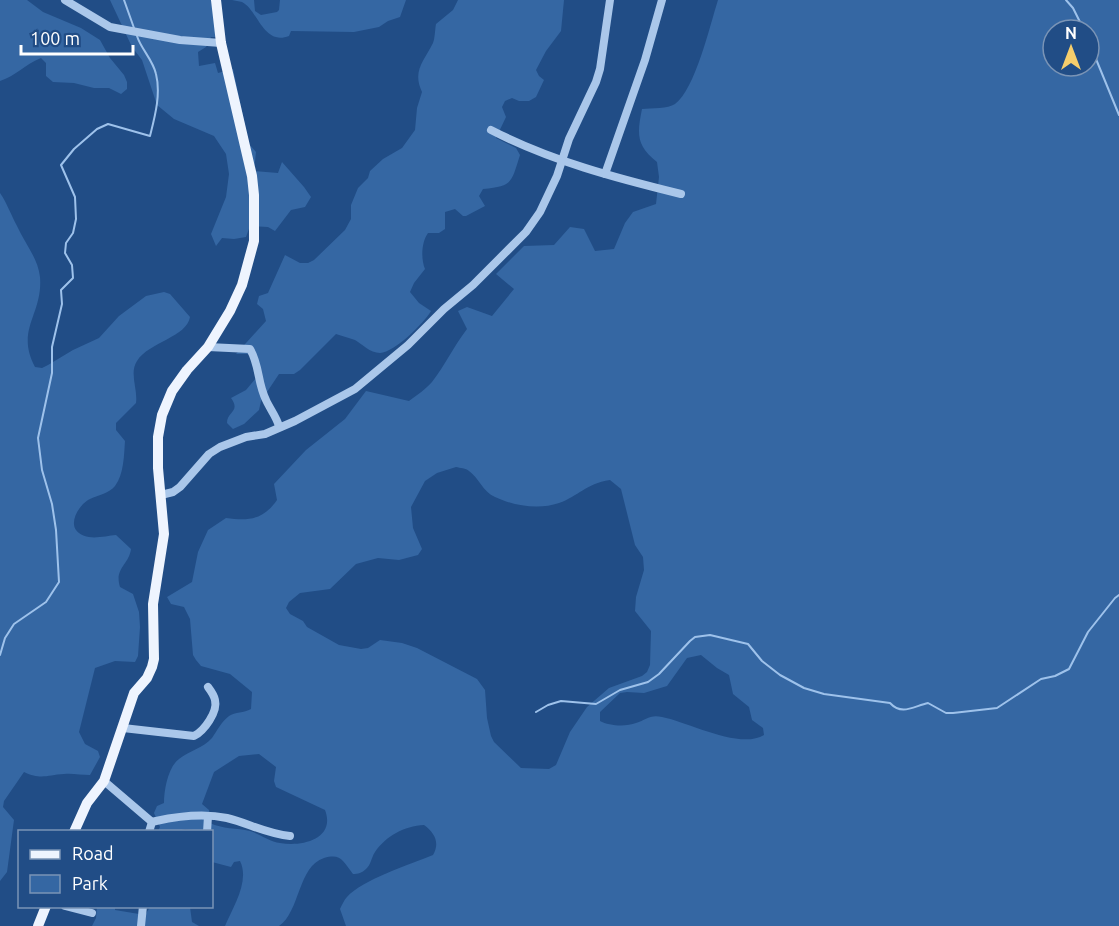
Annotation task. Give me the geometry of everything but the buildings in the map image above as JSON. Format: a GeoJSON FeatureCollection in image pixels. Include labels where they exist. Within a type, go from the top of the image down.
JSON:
{"type":"FeatureCollection","features":[{"type":"Feature","properties":{"kind":"main road"},"geometry":{"type":"LineString","coordinates":[[74,830],[87,803],[104,781],[134,693],[147,678],[154,659],[153,604],[164,534],[158,437],[162,415],[172,391],[208,347],[230,311],[242,285],[254,240],[252,176],[221,43],[216,0]]}},
{"type":"Feature","properties":{"kind":"main road"},"geometry":{"type":"LineString","coordinates":[[38,926],[45,908]]}},
{"type":"Feature","properties":{"kind":"street"},"geometry":{"type":"LineString","coordinates":[[65,0],[110,27],[180,40],[221,43]]}},
{"type":"Feature","properties":{"kind":"street"},"geometry":{"type":"LineString","coordinates":[[161,495],[174,492],[208,454],[220,447],[246,437],[265,434],[320,409],[355,389],[408,345],[444,309],[473,285],[532,223],[540,212],[600,69],[610,0]]}},
{"type":"Feature","properties":{"kind":"street"},"geometry":{"type":"LineString","coordinates":[[605,174],[645,60],[662,0]]}},
{"type":"Feature","properties":{"kind":"street"},"geometry":{"type":"LineString","coordinates":[[491,130],[561,161],[681,194]]}},
{"type":"Feature","properties":{"kind":"street"},"geometry":{"type":"LineString","coordinates":[[208,347],[250,349],[256,358],[266,400],[279,426]]}},
{"type":"Feature","properties":{"kind":"street"},"geometry":{"type":"LineString","coordinates":[[123,728],[194,736],[201,733],[214,711],[216,702],[208,687]]}},
{"type":"Feature","properties":{"kind":"street"},"geometry":{"type":"LineString","coordinates":[[104,781],[151,827],[184,817],[208,816],[228,818],[276,835],[290,836]]}},
{"type":"Feature","properties":{"kind":"street"},"geometry":{"type":"LineString","coordinates":[[207,830],[208,816]]}},
{"type":"Feature","properties":{"kind":"street"},"geometry":{"type":"LineString","coordinates":[[72,908],[92,914]]}},
{"type":"Feature","properties":{"kind":"street"},"geometry":{"type":"LineString","coordinates":[[141,926],[143,908]]}},
{"type":"Feature","properties":{"kind":"green space"},"geometry":{"type":"Polygon","coordinates":[[[0,0],[27,0],[43,12],[81,28],[100,40],[110,58],[124,75],[127,89],[121,94],[109,88],[53,82],[46,76],[46,63],[41,58],[0,81],[0,0]]]}},
{"type":"Feature","properties":{"kind":"green space"},"geometry":{"type":"Polygon","coordinates":[[[110,0],[219,0],[224,37],[211,37],[206,47],[198,52],[199,66],[215,63],[218,73],[233,69],[249,144],[256,152],[254,171],[278,173],[282,162],[311,197],[305,207],[291,210],[275,231],[268,227],[250,226],[246,237],[222,238],[216,246],[211,234],[226,197],[229,174],[226,154],[214,136],[174,119],[157,105],[142,60],[132,47],[110,0]]]}},
{"type":"Feature","properties":{"kind":"green space"},"geometry":{"type":"Polygon","coordinates":[[[232,0],[254,0],[255,11],[261,15],[277,12],[280,0],[406,0],[400,17],[379,27],[354,32],[291,31],[289,36],[280,38],[267,32],[248,6],[232,0]]]}},
{"type":"Feature","properties":{"kind":"green space"},"geometry":{"type":"Polygon","coordinates":[[[458,0],[564,0],[561,31],[546,51],[536,70],[544,80],[536,97],[529,101],[512,98],[505,101],[502,107],[506,117],[496,138],[516,148],[520,155],[512,177],[506,184],[483,189],[479,196],[485,206],[466,216],[455,209],[445,212],[445,229],[439,233],[428,233],[422,251],[425,269],[410,292],[419,303],[431,311],[408,336],[393,348],[376,353],[355,340],[336,334],[300,370],[294,374],[279,374],[261,401],[259,410],[244,424],[233,429],[227,423],[235,406],[231,398],[246,390],[256,378],[252,354],[236,354],[266,321],[263,309],[257,304],[259,296],[268,293],[285,255],[300,263],[308,263],[345,230],[351,219],[351,205],[358,188],[368,178],[370,171],[383,159],[402,148],[415,130],[417,108],[422,92],[418,78],[420,66],[433,43],[436,24],[453,10],[458,0]]]}},
{"type":"Feature","properties":{"kind":"green space"},"geometry":{"type":"Polygon","coordinates":[[[718,0],[1119,0],[1119,926],[346,926],[340,909],[346,898],[354,891],[387,873],[433,855],[436,846],[435,838],[424,825],[409,827],[390,837],[379,846],[368,867],[360,873],[353,874],[338,857],[324,858],[315,863],[304,879],[291,911],[279,926],[225,926],[242,885],[243,869],[240,861],[234,862],[231,867],[213,862],[213,830],[158,830],[160,827],[154,813],[157,806],[164,803],[167,779],[175,763],[212,738],[229,716],[251,709],[252,692],[230,674],[201,666],[193,655],[190,619],[184,607],[171,604],[167,597],[192,582],[198,552],[208,530],[226,518],[255,518],[272,507],[277,500],[274,484],[306,450],[345,419],[366,391],[409,401],[430,385],[467,329],[458,311],[467,307],[492,316],[514,289],[496,274],[524,246],[554,245],[570,227],[584,229],[595,251],[614,249],[625,223],[633,212],[656,204],[659,177],[657,162],[645,150],[640,138],[639,125],[642,109],[664,108],[675,104],[682,97],[695,72],[718,0]],[[456,467],[437,473],[425,481],[411,507],[413,528],[422,549],[418,555],[399,560],[378,558],[356,564],[330,589],[300,593],[289,602],[286,608],[307,627],[339,645],[361,649],[368,648],[380,640],[402,643],[417,648],[477,679],[485,690],[487,718],[494,742],[521,768],[549,769],[556,765],[570,732],[587,707],[609,688],[647,672],[650,665],[651,631],[635,611],[636,597],[644,570],[643,557],[635,545],[621,489],[610,480],[594,484],[559,503],[527,506],[510,503],[491,495],[466,469],[456,467]],[[701,655],[687,658],[667,686],[644,693],[620,693],[600,712],[600,721],[613,725],[627,725],[658,716],[728,737],[754,739],[764,735],[763,728],[752,720],[749,707],[733,694],[729,675],[701,655]],[[259,754],[239,756],[214,772],[202,804],[209,810],[210,823],[250,831],[272,841],[289,844],[307,842],[321,834],[326,828],[325,810],[276,787],[274,781],[276,767],[259,754]]]}},
{"type":"Feature","properties":{"kind":"green space"},"geometry":{"type":"Polygon","coordinates":[[[0,193],[39,270],[40,290],[28,342],[35,367],[42,368],[99,338],[119,316],[146,296],[164,292],[170,294],[190,317],[182,330],[150,349],[137,361],[134,371],[136,403],[116,423],[116,430],[125,441],[120,476],[113,488],[83,504],[74,522],[76,530],[84,536],[116,535],[131,549],[120,571],[119,581],[120,587],[133,594],[139,612],[138,656],[135,662],[115,661],[95,668],[79,732],[85,744],[98,751],[100,757],[90,775],[40,776],[24,772],[4,801],[3,807],[14,820],[7,872],[0,881],[0,193]]]}},
{"type":"Feature","properties":{"kind":"green space"},"geometry":{"type":"Polygon","coordinates":[[[97,908],[115,908],[115,910],[145,915],[149,908],[190,908],[192,922],[199,926],[92,926],[97,908]]]}},
{"type":"Feature","properties":{"kind":"waterway"},"geometry":{"type":"LineString","coordinates":[[124,0],[134,28]]}},
{"type":"Feature","properties":{"kind":"waterway"},"geometry":{"type":"LineString","coordinates":[[1066,0],[1078,18]]}},
{"type":"Feature","properties":{"kind":"waterway"},"geometry":{"type":"LineString","coordinates":[[0,655],[5,638],[14,624],[46,602],[59,582],[56,530],[52,504],[42,470],[38,438],[52,373],[52,347],[62,304],[61,290],[73,278],[72,265],[65,253],[66,243],[73,233],[76,219],[75,197],[61,165],[74,149],[97,129],[108,124],[150,136],[158,89],[156,74],[137,36]]}},
{"type":"Feature","properties":{"kind":"waterway"},"geometry":{"type":"LineString","coordinates":[[1101,71],[1119,115]]}},
{"type":"Feature","properties":{"kind":"waterway"},"geometry":{"type":"LineString","coordinates":[[536,712],[561,701],[596,704],[620,690],[648,682],[659,674],[695,637],[710,635],[748,644],[762,661],[780,675],[804,688],[824,694],[890,703],[904,710],[928,703],[946,713],[997,708],[1041,679],[1055,676],[1069,669],[1088,632],[1119,595]]}}]}
